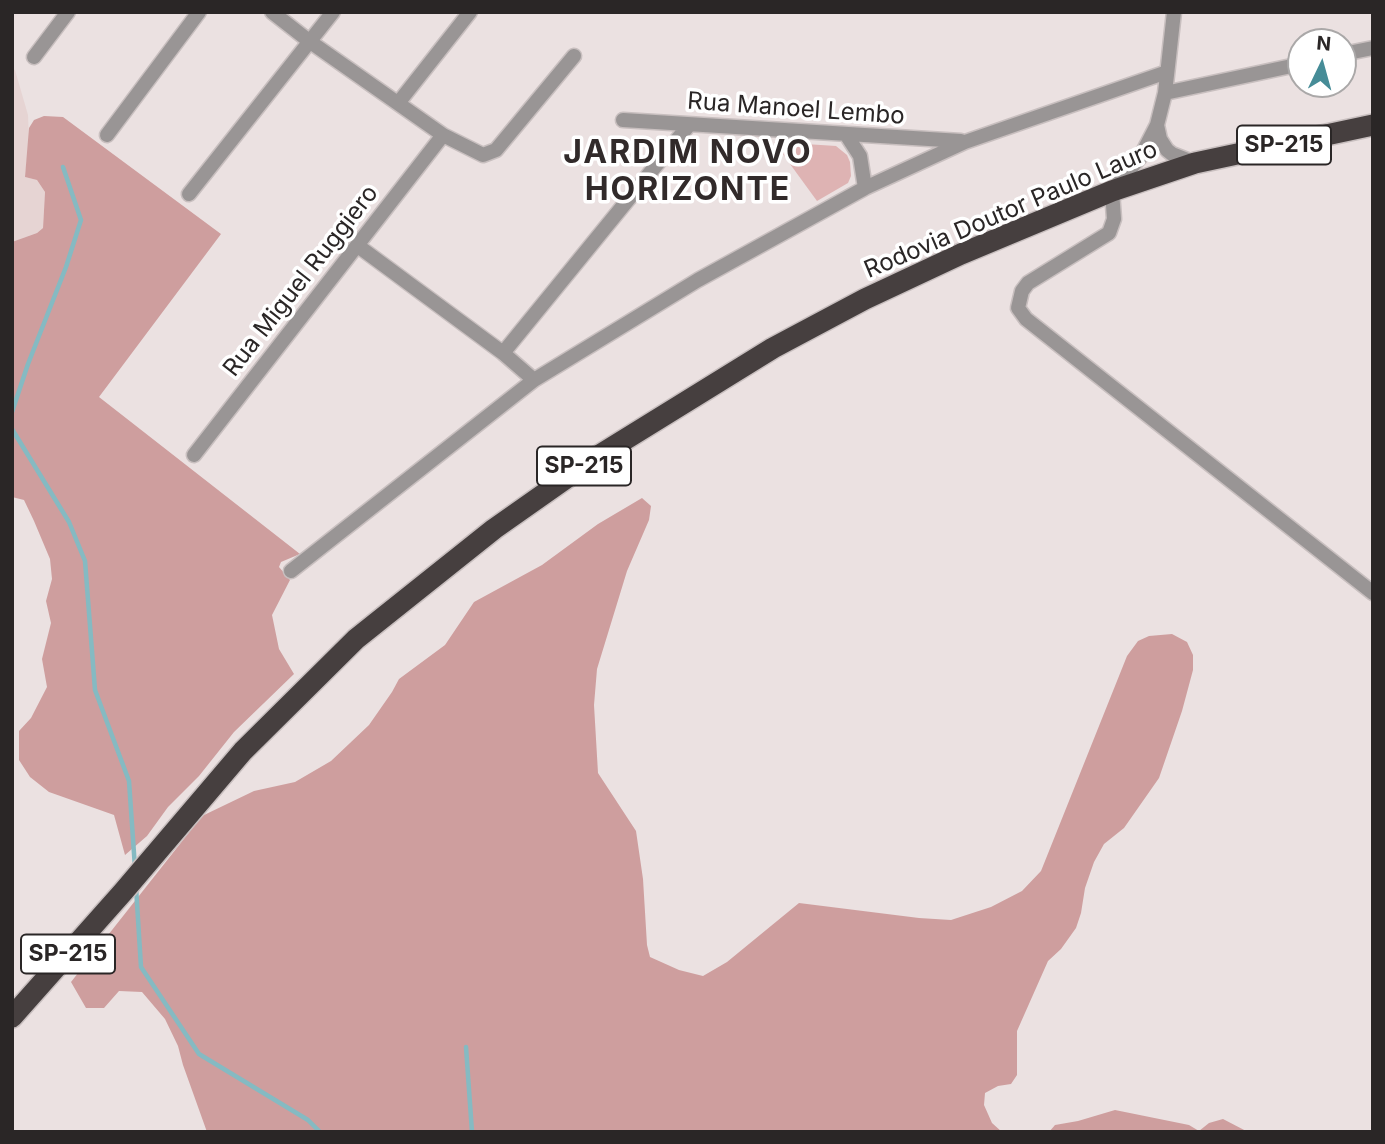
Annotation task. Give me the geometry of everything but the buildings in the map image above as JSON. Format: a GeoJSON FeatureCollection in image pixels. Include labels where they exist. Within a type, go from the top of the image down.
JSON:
{"type":"FeatureCollection","features":[{"type":"Feature","properties":{"kind":"highway","name":"Rodovia Doutor Paulo Lauro"},"geometry":{"type":"LineString","coordinates":[[12,1017],[243,751],[356,639],[494,529],[595,458],[773,348],[866,299],[961,254],[1112,191],[1195,163],[1373,125]]}},
{"type":"Feature","properties":{"kind":"street"},"geometry":{"type":"LineString","coordinates":[[34,57],[68,12]]}},
{"type":"Feature","properties":{"kind":"street"},"geometry":{"type":"LineString","coordinates":[[107,135],[199,12]]}},
{"type":"Feature","properties":{"kind":"street"},"geometry":{"type":"LineString","coordinates":[[272,12],[443,135],[478,154],[496,150],[574,56]]}},
{"type":"Feature","properties":{"kind":"street"},"geometry":{"type":"LineString","coordinates":[[189,194],[334,12]]}},
{"type":"Feature","properties":{"kind":"street"},"geometry":{"type":"LineString","coordinates":[[399,102],[470,12]]}},
{"type":"Feature","properties":{"kind":"street"},"geometry":{"type":"LineString","coordinates":[[1174,12],[1165,93],[1157,125],[1140,156],[1112,191],[1114,219],[1109,233],[1028,283],[1018,300],[1021,313],[1026,320],[1373,593]]}},
{"type":"Feature","properties":{"kind":"street"},"geometry":{"type":"LineString","coordinates":[[1165,93],[1287,67]]}},
{"type":"Feature","properties":{"kind":"street"},"geometry":{"type":"LineString","coordinates":[[291,571],[534,380],[698,280],[865,188],[965,142],[1167,72]]}},
{"type":"Feature","properties":{"kind":"street","name":"Rua Manoel Lembo"},"geometry":{"type":"LineString","coordinates":[[624,120],[965,142]]}},
{"type":"Feature","properties":{"kind":"street"},"geometry":{"type":"LineString","coordinates":[[503,353],[688,125]]}},
{"type":"Feature","properties":{"kind":"street"},"geometry":{"type":"LineString","coordinates":[[1157,125],[1160,139],[1167,150],[1195,163]]}},
{"type":"Feature","properties":{"kind":"street","name":"Rua Miguel Ruggiero"},"geometry":{"type":"LineString","coordinates":[[194,455],[443,135]]}},
{"type":"Feature","properties":{"kind":"street"},"geometry":{"type":"LineString","coordinates":[[847,136],[860,156],[865,188]]}},
{"type":"Feature","properties":{"kind":"street"},"geometry":{"type":"LineString","coordinates":[[358,246],[503,353],[534,380]]}},
{"type":"Feature","properties":{"kind":"shaded area"},"geometry":{"type":"Polygon","coordinates":[[[12,69],[15,70],[28,115],[29,141],[25,177],[37,180],[45,192],[43,228],[12,242],[12,69]]]}},
{"type":"Feature","properties":{"kind":"shaded area"},"geometry":{"type":"Polygon","coordinates":[[[44,116],[63,117],[221,234],[99,397],[300,554],[281,562],[279,567],[290,580],[272,615],[279,649],[294,674],[234,732],[199,776],[168,807],[147,836],[125,855],[114,815],[49,792],[30,777],[19,760],[19,731],[31,718],[47,687],[42,659],[51,623],[46,601],[52,579],[50,559],[24,500],[12,497],[12,242],[43,228],[45,192],[37,180],[25,177],[29,128],[34,120],[44,116]]]}},
{"type":"Feature","properties":{"kind":"shaded area"},"geometry":{"type":"Polygon","coordinates":[[[774,142],[836,146],[847,155],[850,162],[851,176],[848,183],[817,201],[774,142]]]}},
{"type":"Feature","properties":{"kind":"shaded area"},"geometry":{"type":"Polygon","coordinates":[[[642,498],[651,506],[649,520],[627,571],[597,669],[594,705],[598,773],[636,831],[650,957],[679,970],[703,976],[727,962],[799,903],[951,920],[991,907],[1022,891],[1041,871],[1127,656],[1138,641],[1149,636],[1172,634],[1187,642],[1193,655],[1193,670],[1159,778],[1124,828],[1104,844],[1094,862],[1076,928],[1061,949],[1048,961],[1017,1031],[1017,1075],[1011,1084],[998,1086],[985,1093],[984,1105],[992,1123],[1002,1132],[207,1132],[178,1046],[165,1019],[142,992],[119,991],[104,1008],[86,1008],[71,982],[202,816],[254,791],[295,782],[331,761],[369,725],[399,679],[445,645],[474,602],[542,565],[598,524],[642,498]]]}},
{"type":"Feature","properties":{"kind":"shaded area"},"geometry":{"type":"Polygon","coordinates":[[[1115,1110],[1189,1125],[1199,1131],[1209,1123],[1223,1119],[1248,1132],[1049,1132],[1055,1125],[1115,1110]]]}},
{"type":"Feature","properties":{"kind":"waterway"},"geometry":{"type":"LineString","coordinates":[[12,412],[81,220],[63,167]]}},
{"type":"Feature","properties":{"kind":"waterway"},"geometry":{"type":"LineString","coordinates":[[12,429],[69,522],[85,561],[95,690],[129,781],[135,868]]}},
{"type":"Feature","properties":{"kind":"waterway"},"geometry":{"type":"LineString","coordinates":[[136,887],[141,967],[199,1054],[308,1120],[320,1132]]}},
{"type":"Feature","properties":{"kind":"waterway"},"geometry":{"type":"LineString","coordinates":[[466,1047],[472,1132]]}},
{"type":"Feature","properties":{"kind":"district","name":"JARDIM NOVO HORIZONTE"},"geometry":{"type":"Point","coordinates":[688,172]}}]}
